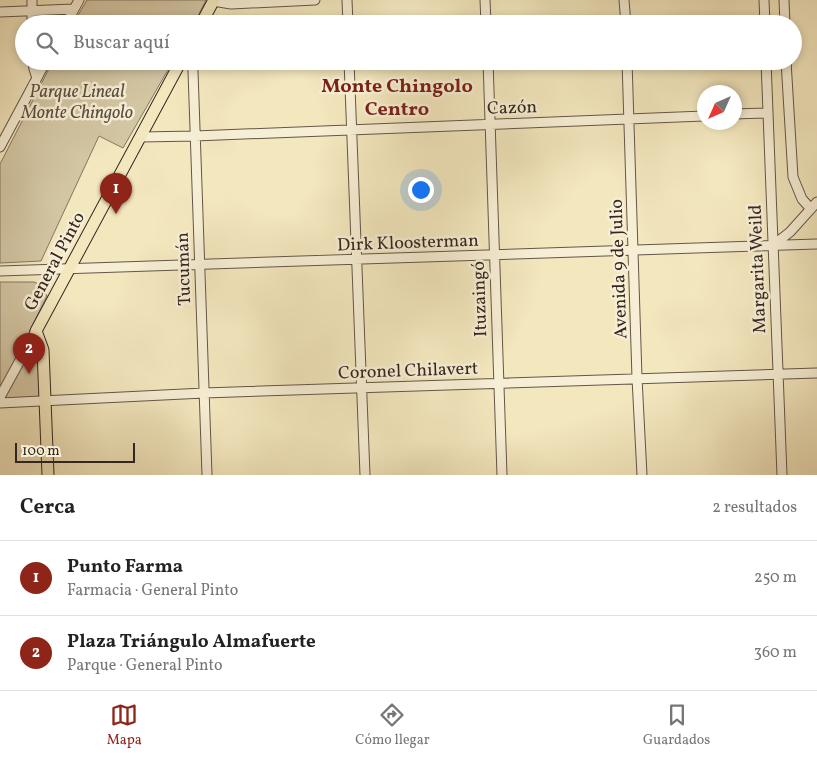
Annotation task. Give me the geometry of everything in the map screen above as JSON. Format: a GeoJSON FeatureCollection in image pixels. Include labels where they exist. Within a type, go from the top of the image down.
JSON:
{"type":"FeatureCollection","features":[{"type":"Feature","properties":{"kind":"main road"},"geometry":{"type":"LineString","coordinates":[[206,15],[213,0]]}},
{"type":"Feature","properties":{"kind":"main road","name":"General Pinto"},"geometry":{"type":"LineString","coordinates":[[36,331],[176,70]]}},
{"type":"Feature","properties":{"kind":"main road"},"geometry":{"type":"LineString","coordinates":[[36,331],[43,350],[48,475]]}},
{"type":"Feature","properties":{"kind":"street"},"geometry":{"type":"LineString","coordinates":[[32,0],[32,15]]}},
{"type":"Feature","properties":{"kind":"street"},"geometry":{"type":"LineString","coordinates":[[71,15],[78,0]]}},
{"type":"Feature","properties":{"kind":"street"},"geometry":{"type":"LineString","coordinates":[[213,0],[231,4],[315,0]]}},
{"type":"Feature","properties":{"kind":"street"},"geometry":{"type":"LineString","coordinates":[[347,0],[348,15]]}},
{"type":"Feature","properties":{"kind":"street"},"geometry":{"type":"LineString","coordinates":[[485,0],[486,15]]}},
{"type":"Feature","properties":{"kind":"street"},"geometry":{"type":"LineString","coordinates":[[624,0],[625,15]]}},
{"type":"Feature","properties":{"kind":"street"},"geometry":{"type":"LineString","coordinates":[[764,0],[765,15]]}},
{"type":"Feature","properties":{"kind":"street"},"geometry":{"type":"LineString","coordinates":[[784,0],[785,15]]}},
{"type":"Feature","properties":{"kind":"street"},"geometry":{"type":"LineString","coordinates":[[0,12],[74,9]]}},
{"type":"Feature","properties":{"kind":"street"},"geometry":{"type":"LineString","coordinates":[[34,70],[37,78]]}},
{"type":"Feature","properties":{"kind":"street"},"geometry":{"type":"LineString","coordinates":[[0,147],[41,70]]}},
{"type":"Feature","properties":{"kind":"street","name":"Tucumán"},"geometry":{"type":"LineString","coordinates":[[193,70],[207,475]]}},
{"type":"Feature","properties":{"kind":"street"},"geometry":{"type":"LineString","coordinates":[[349,70],[365,475]]}},
{"type":"Feature","properties":{"kind":"street","name":"Ituzaingó"},"geometry":{"type":"LineString","coordinates":[[488,70],[502,475]]}},
{"type":"Feature","properties":{"kind":"street","name":"Avenida 9 de Julio"},"geometry":{"type":"LineString","coordinates":[[627,70],[642,475]]}},
{"type":"Feature","properties":{"kind":"street","name":"Margarita Weild"},"geometry":{"type":"LineString","coordinates":[[766,70],[782,475]]}},
{"type":"Feature","properties":{"kind":"street"},"geometry":{"type":"LineString","coordinates":[[772,246],[790,232],[814,205],[802,199],[793,177],[787,70]]}},
{"type":"Feature","properties":{"kind":"street"},"geometry":{"type":"LineString","coordinates":[[742,114],[768,113]]}},
{"type":"Feature","properties":{"kind":"street","name":"Cazón"},"geometry":{"type":"LineString","coordinates":[[141,137],[697,116]]}},
{"type":"Feature","properties":{"kind":"street","name":"Dirk Kloosterman"},"geometry":{"type":"LineString","coordinates":[[0,271],[200,266],[817,244]]}},
{"type":"Feature","properties":{"kind":"street","name":"General Pinto"},"geometry":{"type":"LineString","coordinates":[[0,398],[36,331]]}},
{"type":"Feature","properties":{"kind":"street","name":"Coronel Chilavert"},"geometry":{"type":"LineString","coordinates":[[0,403],[204,393],[817,372]]}},
{"type":"Feature","properties":{"kind":"green space"},"geometry":{"type":"Polygon","coordinates":[[[87,0],[206,0],[198,15],[78,15],[87,0]]]}},
{"type":"Feature","properties":{"kind":"green space","name":"Parque Lineal Monte Chingolo"},"geometry":{"type":"Polygon","coordinates":[[[48,70],[168,70],[123,148],[99,136],[41,261],[0,263],[0,164],[48,70]]]}},
{"type":"Feature","properties":{"kind":"green space"},"geometry":{"type":"Polygon","coordinates":[[[0,282],[34,282],[41,285],[47,296],[0,391],[0,282]]]}},
{"type":"Feature","properties":{"kind":"green space"},"geometry":{"type":"Polygon","coordinates":[[[36,331],[46,401],[0,403],[36,331]]]}},
{"type":"Feature","properties":{"kind":"place","name":"Punto Farma"},"geometry":{"type":"Point","coordinates":[116,214]}},
{"type":"Feature","properties":{"kind":"place","name":"Plaza Triángulo Almafuerte"},"geometry":{"type":"Point","coordinates":[29,374]}},
{"type":"Feature","properties":{"kind":"district","name":"Monte Chingolo Centro"},"geometry":{"type":"Point","coordinates":[397,96]}}]}
